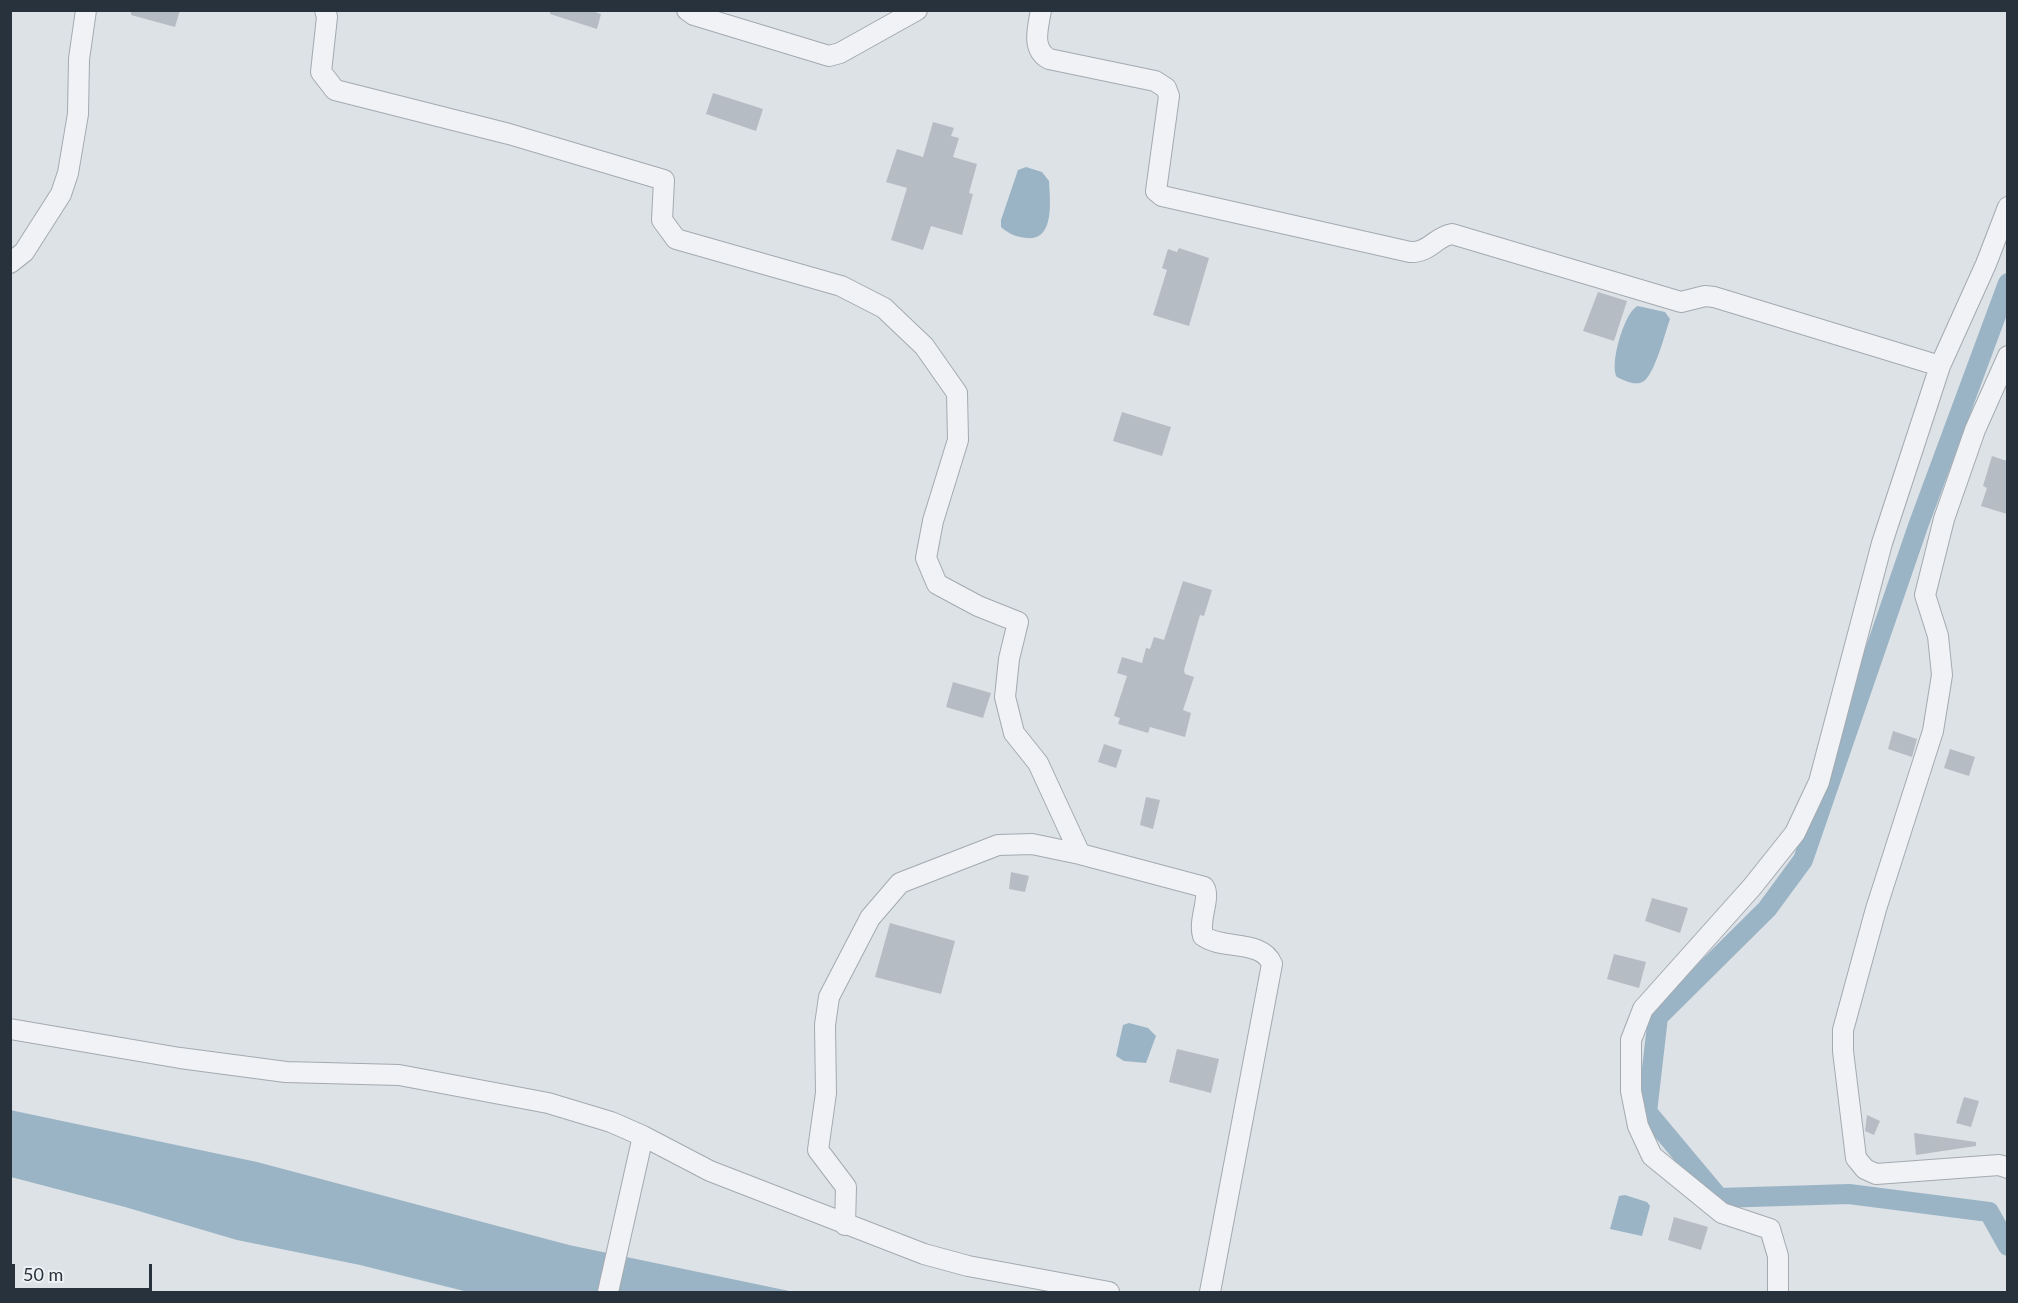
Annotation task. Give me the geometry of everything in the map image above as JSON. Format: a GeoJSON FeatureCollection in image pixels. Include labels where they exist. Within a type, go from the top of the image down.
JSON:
{"type":"FeatureCollection","features":[{"type":"Feature","properties":{"kind":"street"},"geometry":{"type":"LineString","coordinates":[[10,263],[24,252],[55,204],[68,173],[78,114],[79,59],[86,10]]}},
{"type":"Feature","properties":{"kind":"street"},"geometry":{"type":"LineString","coordinates":[[325,10],[327,17],[321,72],[335,90],[509,134],[664,180],[662,220],[676,240],[841,286],[884,308],[924,346],[957,393],[958,440],[933,521],[926,558],[937,584],[978,606],[1018,622],[1009,659],[1005,697],[1014,733],[1038,763],[1080,854]]}},
{"type":"Feature","properties":{"kind":"street"},"geometry":{"type":"LineString","coordinates":[[687,10],[694,15],[829,56],[840,53],[917,10]]}},
{"type":"Feature","properties":{"kind":"street"},"geometry":{"type":"LineString","coordinates":[[1041,10],[1037,46],[1040,54],[1049,59],[1155,81],[1166,88],[1169,96],[1156,191],[1162,196],[1410,252],[1424,251],[1444,235],[1452,234],[1681,302],[1705,296],[1714,297],[1940,366]]}},
{"type":"Feature","properties":{"kind":"street"},"geometry":{"type":"LineString","coordinates":[[1778,1293],[1778,1256],[1770,1229],[1722,1213],[1652,1156],[1638,1126],[1631,1091],[1631,1040],[1643,1009],[1752,887],[1795,833],[1819,782],[1882,543],[1940,366],[1986,264],[2007,207]]}},
{"type":"Feature","properties":{"kind":"street"},"geometry":{"type":"LineString","coordinates":[[2007,356],[1967,452],[1944,519],[1925,595],[1938,636],[1942,675],[1933,731],[1876,909],[1843,1030],[1843,1051],[1856,1158],[1865,1168],[1876,1174],[1994,1165],[2007,1168]]}},
{"type":"Feature","properties":{"kind":"street"},"geometry":{"type":"LineString","coordinates":[[845,1225],[846,1187],[818,1150],[826,1093],[825,1025],[829,997],[870,918],[900,883],[998,844],[1032,844],[1204,886],[1206,896],[1199,924],[1203,936],[1218,943],[1261,950],[1272,964],[1210,1293]]}},
{"type":"Feature","properties":{"kind":"street"},"geometry":{"type":"LineString","coordinates":[[10,1029],[180,1058],[286,1072],[372,1074],[426,1080],[548,1103],[611,1122],[710,1171],[924,1254],[968,1266],[1109,1293]]}},
{"type":"Feature","properties":{"kind":"street"},"geometry":{"type":"LineString","coordinates":[[608,1293],[643,1136]]}},
{"type":"Feature","properties":{"kind":"water"},"geometry":{"type":"Polygon","coordinates":[[[1026,167],[1042,172],[1049,181],[1050,198],[1047,226],[1036,237],[1027,238],[1013,235],[1001,227],[1001,220],[1018,170],[1026,167]]]}},
{"type":"Feature","properties":{"kind":"water"},"geometry":{"type":"Polygon","coordinates":[[[1638,306],[1665,312],[1670,319],[1652,370],[1641,383],[1617,377],[1615,371],[1620,338],[1628,317],[1638,306]]]}},
{"type":"Feature","properties":{"kind":"water"},"geometry":{"type":"Polygon","coordinates":[[[1129,1023],[1148,1028],[1156,1036],[1146,1063],[1124,1061],[1116,1056],[1123,1025],[1129,1023]]]}},
{"type":"Feature","properties":{"kind":"water"},"geometry":{"type":"Polygon","coordinates":[[[10,1110],[257,1162],[569,1245],[794,1292],[468,1292],[360,1265],[237,1240],[11,1177],[10,1110]]]}},
{"type":"Feature","properties":{"kind":"water"},"geometry":{"type":"Polygon","coordinates":[[[1625,1195],[1647,1202],[1650,1206],[1642,1236],[1610,1229],[1619,1196],[1625,1195]]]}},
{"type":"Feature","properties":{"kind":"building"},"geometry":{"type":"Polygon","coordinates":[[[131,10],[180,10],[175,27],[131,15],[131,10]]]}},
{"type":"Feature","properties":{"kind":"building"},"geometry":{"type":"Polygon","coordinates":[[[550,10],[589,10],[601,14],[597,29],[550,14],[550,10]]]}},
{"type":"Feature","properties":{"kind":"building"},"geometry":{"type":"Polygon","coordinates":[[[713,93],[763,109],[756,131],[706,114],[713,93]]]}},
{"type":"Feature","properties":{"kind":"building"},"geometry":{"type":"Polygon","coordinates":[[[933,122],[954,128],[951,136],[959,138],[953,157],[977,164],[969,193],[973,194],[962,235],[931,226],[923,250],[891,240],[907,188],[886,182],[897,149],[923,157],[933,122]]]}},
{"type":"Feature","properties":{"kind":"building"},"geometry":{"type":"Polygon","coordinates":[[[1179,248],[1209,258],[1189,326],[1153,315],[1167,270],[1162,268],[1168,249],[1177,252],[1179,248]]]}},
{"type":"Feature","properties":{"kind":"building"},"geometry":{"type":"Polygon","coordinates":[[[1598,292],[1627,301],[1614,341],[1583,331],[1598,292]]]}},
{"type":"Feature","properties":{"kind":"building"},"geometry":{"type":"Polygon","coordinates":[[[1122,412],[1171,427],[1162,456],[1113,441],[1122,412]]]}},
{"type":"Feature","properties":{"kind":"building"},"geometry":{"type":"Polygon","coordinates":[[[1992,456],[2007,461],[2007,514],[1981,506],[1987,488],[1983,486],[1992,456]]]}},
{"type":"Feature","properties":{"kind":"building"},"geometry":{"type":"Polygon","coordinates":[[[1183,581],[1212,590],[1204,616],[1200,615],[1184,670],[1185,674],[1194,677],[1183,710],[1191,713],[1185,737],[1150,727],[1148,733],[1118,724],[1120,718],[1114,716],[1127,676],[1117,673],[1122,657],[1142,663],[1146,648],[1150,649],[1154,637],[1164,640],[1183,581]]]}},
{"type":"Feature","properties":{"kind":"building"},"geometry":{"type":"Polygon","coordinates":[[[953,682],[991,693],[983,718],[946,707],[953,682]]]}},
{"type":"Feature","properties":{"kind":"building"},"geometry":{"type":"Polygon","coordinates":[[[1893,731],[1917,739],[1912,757],[1888,749],[1893,731]]]}},
{"type":"Feature","properties":{"kind":"building"},"geometry":{"type":"Polygon","coordinates":[[[1104,744],[1122,750],[1116,768],[1098,762],[1104,744]]]}},
{"type":"Feature","properties":{"kind":"building"},"geometry":{"type":"Polygon","coordinates":[[[1950,749],[1975,757],[1969,776],[1944,768],[1950,749]]]}},
{"type":"Feature","properties":{"kind":"building"},"geometry":{"type":"Polygon","coordinates":[[[1146,797],[1160,800],[1153,829],[1140,825],[1146,797]]]}},
{"type":"Feature","properties":{"kind":"building"},"geometry":{"type":"Polygon","coordinates":[[[1011,872],[1029,876],[1025,892],[1009,889],[1011,872]]]}},
{"type":"Feature","properties":{"kind":"building"},"geometry":{"type":"Polygon","coordinates":[[[1652,898],[1688,908],[1680,933],[1645,921],[1652,898]]]}},
{"type":"Feature","properties":{"kind":"building"},"geometry":{"type":"Polygon","coordinates":[[[890,923],[955,941],[941,994],[875,977],[890,923]]]}},
{"type":"Feature","properties":{"kind":"building"},"geometry":{"type":"Polygon","coordinates":[[[1614,954],[1646,962],[1639,988],[1607,979],[1614,954]]]}},
{"type":"Feature","properties":{"kind":"building"},"geometry":{"type":"Polygon","coordinates":[[[1177,1049],[1219,1059],[1211,1093],[1169,1082],[1177,1049]]]}},
{"type":"Feature","properties":{"kind":"building"},"geometry":{"type":"Polygon","coordinates":[[[1964,1097],[1979,1101],[1971,1127],[1956,1123],[1964,1097]]]}},
{"type":"Feature","properties":{"kind":"building"},"geometry":{"type":"Polygon","coordinates":[[[1867,1115],[1880,1121],[1874,1135],[1865,1131],[1867,1115]]]}},
{"type":"Feature","properties":{"kind":"building"},"geometry":{"type":"Polygon","coordinates":[[[1914,1133],[1976,1142],[1976,1146],[1916,1155],[1914,1133]]]}},
{"type":"Feature","properties":{"kind":"building"},"geometry":{"type":"Polygon","coordinates":[[[1674,1217],[1708,1227],[1701,1250],[1668,1240],[1674,1217]]]}},
{"type":"Feature","properties":{"kind":"waterway"},"geometry":{"type":"LineString","coordinates":[[2008,283],[1918,526],[1803,860],[1767,909],[1658,1017],[1647,1112],[1719,1198],[1849,1194],[1989,1212],[2008,1246]]}}]}
